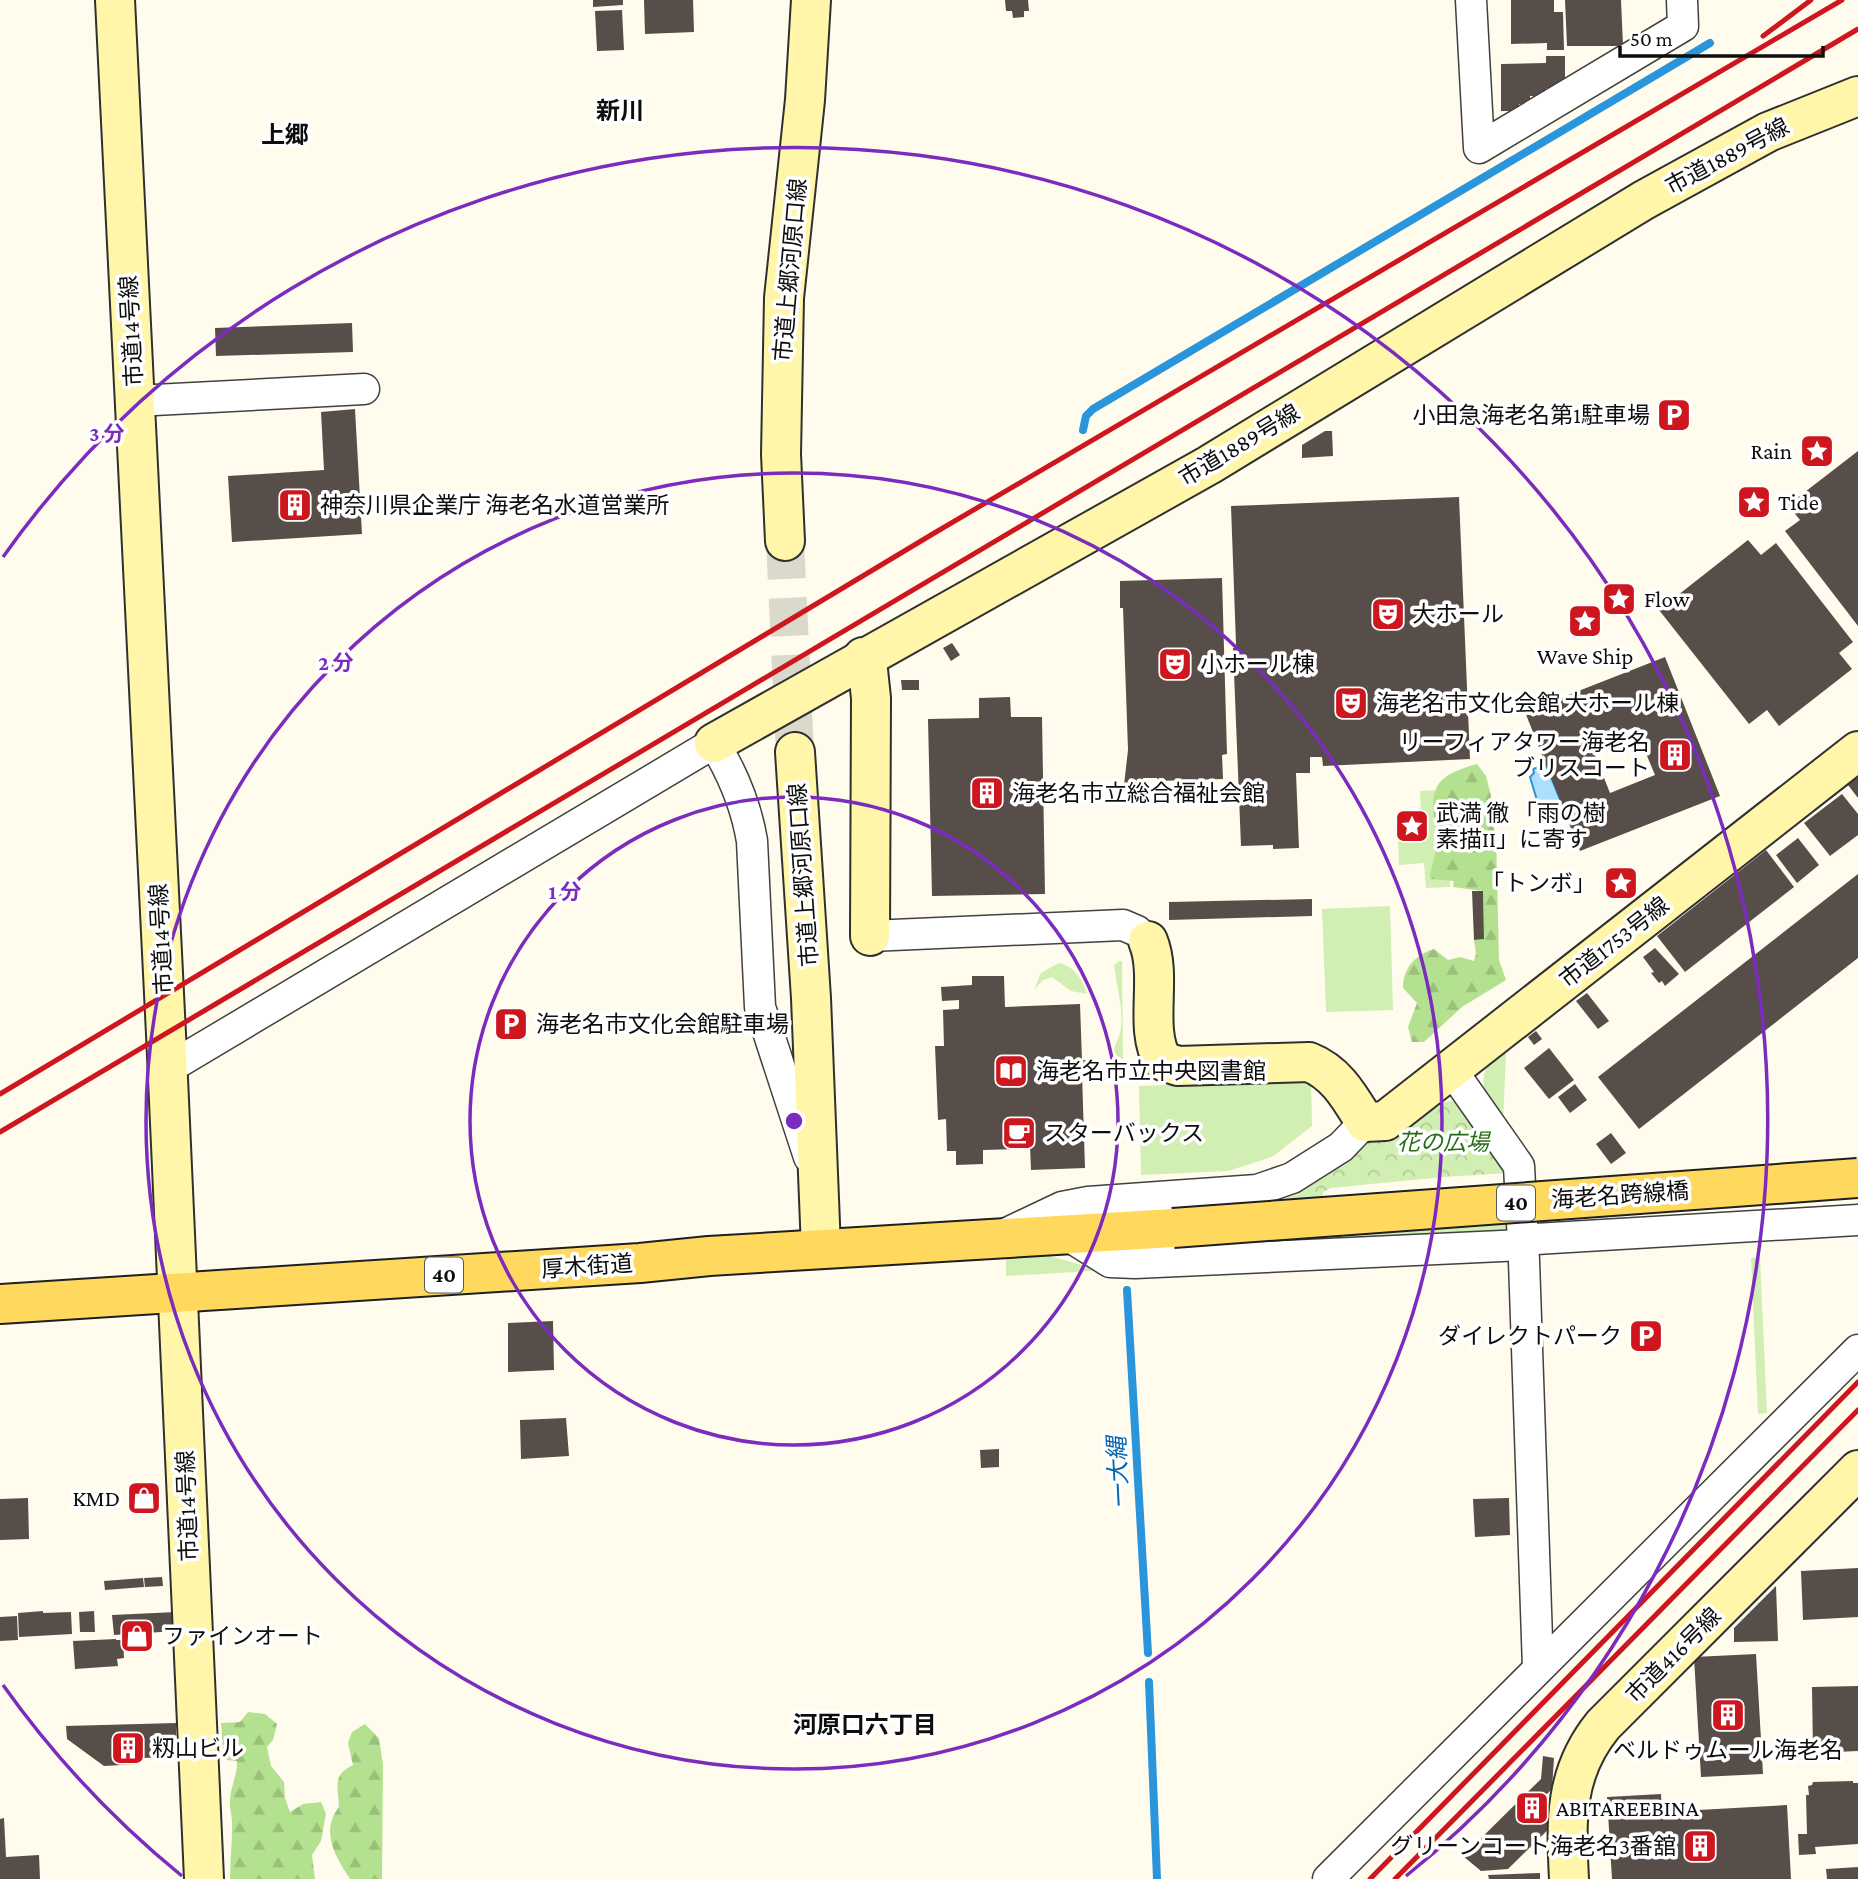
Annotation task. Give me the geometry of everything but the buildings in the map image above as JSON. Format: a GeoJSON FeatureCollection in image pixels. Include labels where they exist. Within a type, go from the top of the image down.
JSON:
{"type":"FeatureCollection","features":[{"type":"Feature","properties":{"kind":"main road","name":"海老名跨線橋"},"geometry":{"type":"LineString","coordinates":[[1173,1228],[1858,1178]]}},
{"type":"Feature","properties":{"kind":"main road","name":"厚木街道"},"geometry":{"type":"LineString","coordinates":[[0,1304],[1173,1228]]}},
{"type":"Feature","properties":{"kind":"street","name":"市道14号線"},"geometry":{"type":"LineString","coordinates":[[115,0],[204,1879]]}},
{"type":"Feature","properties":{"kind":"street","name":"市道上郷河原口線"},"geometry":{"type":"LineString","coordinates":[[785,541],[781,454],[784,298],[806,89],[811,0]]}},
{"type":"Feature","properties":{"kind":"street"},"geometry":{"type":"LineString","coordinates":[[1471,0],[1479,148],[1683,26],[1682,0]]}},
{"type":"Feature","properties":{"kind":"street","name":"市道1889号線"},"geometry":{"type":"LineString","coordinates":[[714,743],[1209,465],[1644,200],[1768,132],[1858,96]]}},
{"type":"Feature","properties":{"kind":"street"},"geometry":{"type":"LineString","coordinates":[[135,401],[363,389]]}},
{"type":"Feature","properties":{"kind":"street"},"geometry":{"type":"LineString","coordinates":[[863,657],[868,670],[871,698],[870,936],[1123,925],[1137,931],[1148,941],[1153,956],[1156,1045],[1163,1061],[1178,1066],[1309,1062],[1336,1080],[1365,1122],[1341,1147],[1292,1178],[1257,1190],[1115,1200],[1062,1207],[995,1239]]}},
{"type":"Feature","properties":{"kind":"street"},"geometry":{"type":"LineString","coordinates":[[167,1069],[714,743],[735,780],[748,818],[752,841],[760,1007],[818,1184]]}},
{"type":"Feature","properties":{"kind":"street","name":"市道1753号線"},"geometry":{"type":"LineString","coordinates":[[1365,1122],[1385,1121],[1858,751]]}},
{"type":"Feature","properties":{"kind":"street","name":"市道上郷河原口線"},"geometry":{"type":"LineString","coordinates":[[796,752],[811,998],[821,1249]]}},
{"type":"Feature","properties":{"kind":"street"},"geometry":{"type":"LineString","coordinates":[[1451,1069],[1518,1166],[1538,1668]]}},
{"type":"Feature","properties":{"kind":"street"},"geometry":{"type":"LineString","coordinates":[[1067,1235],[1110,1262],[1122,1262],[1523,1245],[1536,1239],[1858,1220]]}},
{"type":"Feature","properties":{"kind":"street"},"geometry":{"type":"LineString","coordinates":[[1328,1879],[1858,1350]]}},
{"type":"Feature","properties":{"kind":"street","name":"市道416号線"},"geometry":{"type":"LineString","coordinates":[[1569,1879],[1566,1824],[1573,1783],[1590,1741],[1858,1470]]}},
{"type":"Feature","properties":{"kind":"green space"},"geometry":{"type":"Polygon","coordinates":[[[1477,764],[1486,776],[1491,796],[1489,809],[1496,835],[1499,960],[1506,980],[1462,1007],[1424,1042],[1412,1042],[1408,1027],[1417,1003],[1403,988],[1405,974],[1411,963],[1434,949],[1448,960],[1460,957],[1474,961],[1474,940],[1484,939],[1483,891],[1453,887],[1454,881],[1430,879],[1436,847],[1435,793],[1446,776],[1477,764]]]}},
{"type":"Feature","properties":{"kind":"green space"},"geometry":{"type":"Polygon","coordinates":[[[1445,790],[1450,887],[1426,888],[1424,863],[1399,865],[1397,814],[1421,813],[1420,791],[1445,790]]]}},
{"type":"Feature","properties":{"kind":"green space"},"geometry":{"type":"Polygon","coordinates":[[[1390,906],[1393,1010],[1326,1012],[1322,909],[1390,906]]]}},
{"type":"Feature","properties":{"kind":"green space"},"geometry":{"type":"Polygon","coordinates":[[[1122,961],[1123,1059],[1116,1055],[1114,1049],[1121,1025],[1114,965],[1122,961]]]}},
{"type":"Feature","properties":{"kind":"green space"},"geometry":{"type":"Polygon","coordinates":[[[1059,963],[1078,974],[1087,994],[1071,991],[1052,977],[1043,980],[1034,990],[1041,973],[1059,963]]]}},
{"type":"Feature","properties":{"kind":"green space"},"geometry":{"type":"Polygon","coordinates":[[[1506,1052],[1503,1125],[1487,1097],[1484,1074],[1487,1065],[1506,1052]]]}},
{"type":"Feature","properties":{"kind":"green space"},"geometry":{"type":"Polygon","coordinates":[[[1311,1079],[1312,1126],[1272,1157],[1228,1171],[1141,1175],[1139,1086],[1311,1079]]]}},
{"type":"Feature","properties":{"kind":"green space","name":"花の広場"},"geometry":{"type":"Polygon","coordinates":[[[1452,1101],[1459,1105],[1509,1173],[1331,1188],[1323,1192],[1323,1197],[1269,1199],[1366,1142],[1383,1139],[1436,1103],[1452,1101]]]}},
{"type":"Feature","properties":{"kind":"green space"},"geometry":{"type":"Polygon","coordinates":[[[1518,1221],[1513,1233],[1239,1242],[1518,1221]]]}},
{"type":"Feature","properties":{"kind":"green space"},"geometry":{"type":"Polygon","coordinates":[[[1050,1256],[1092,1268],[1092,1271],[1006,1276],[1006,1259],[1050,1256]]]}},
{"type":"Feature","properties":{"kind":"green space"},"geometry":{"type":"Polygon","coordinates":[[[1760,1257],[1767,1413],[1758,1414],[1751,1258],[1760,1257]]]}},
{"type":"Feature","properties":{"kind":"green space"},"geometry":{"type":"Polygon","coordinates":[[[248,1712],[265,1714],[277,1724],[273,1740],[267,1747],[271,1766],[284,1782],[285,1798],[290,1812],[303,1804],[321,1802],[326,1814],[321,1841],[312,1855],[315,1879],[230,1879],[230,1799],[237,1761],[227,1760],[223,1750],[221,1723],[240,1722],[248,1712]]]}},
{"type":"Feature","properties":{"kind":"green space"},"geometry":{"type":"Polygon","coordinates":[[[365,1724],[379,1738],[383,1765],[382,1879],[350,1879],[335,1852],[330,1834],[333,1816],[339,1807],[339,1777],[353,1765],[348,1743],[352,1732],[365,1724]]]}},
{"type":"Feature","properties":{"kind":"water"},"geometry":{"type":"Polygon","coordinates":[[[1546,765],[1566,814],[1548,822],[1539,807],[1530,777],[1534,773],[1533,769],[1546,765]]]}},
{"type":"Feature","properties":{"kind":"waterway"},"geometry":{"type":"LineString","coordinates":[[1083,430],[1086,416],[1093,409],[1710,43]]}},
{"type":"Feature","properties":{"kind":"waterway","name":"一大縄"},"geometry":{"type":"LineString","coordinates":[[1127,1290],[1148,1653]]}},
{"type":"Feature","properties":{"kind":"waterway","name":"一大縄"},"geometry":{"type":"LineString","coordinates":[[1149,1682],[1157,1879]]}},
{"type":"Feature","properties":{"kind":"tunnel"},"geometry":{"type":"LineString","coordinates":[[785,541],[795,752]]}},
{"type":"Feature","properties":{"kind":"railway"},"geometry":{"type":"LineString","coordinates":[[1763,36],[1811,0]]}},
{"type":"Feature","properties":{"kind":"railway"},"geometry":{"type":"LineString","coordinates":[[0,1094],[936,532],[1842,0]]}},
{"type":"Feature","properties":{"kind":"railway"},"geometry":{"type":"LineString","coordinates":[[0,1132],[1858,29]]}},
{"type":"Feature","properties":{"kind":"railway"},"geometry":{"type":"LineString","coordinates":[[1370,1879],[1858,1382]]}},
{"type":"Feature","properties":{"kind":"railway"},"geometry":{"type":"LineString","coordinates":[[1395,1879],[1858,1410]]}},
{"type":"Feature","properties":{"kind":"place","name":"小田急海老名第1駐車場"},"geometry":{"type":"Point","coordinates":[1674,415]}},
{"type":"Feature","properties":{"kind":"place","name":"Rain"},"geometry":{"type":"Point","coordinates":[1817,451]}},
{"type":"Feature","properties":{"kind":"place","name":"Tide"},"geometry":{"type":"Point","coordinates":[1754,502]}},
{"type":"Feature","properties":{"kind":"place","name":"神奈川県企業庁 海老名水道営業所"},"geometry":{"type":"Point","coordinates":[295,505]}},
{"type":"Feature","properties":{"kind":"place","name":"Flow"},"geometry":{"type":"Point","coordinates":[1619,599]}},
{"type":"Feature","properties":{"kind":"place","name":"大ホール"},"geometry":{"type":"Point","coordinates":[1388,614]}},
{"type":"Feature","properties":{"kind":"place","name":"Wave Ship"},"geometry":{"type":"Point","coordinates":[1585,621]}},
{"type":"Feature","properties":{"kind":"place","name":"小ホール棟"},"geometry":{"type":"Point","coordinates":[1175,664]}},
{"type":"Feature","properties":{"kind":"place","name":"海老名市文化会館 大ホール棟"},"geometry":{"type":"Point","coordinates":[1351,703]}},
{"type":"Feature","properties":{"kind":"place","name":"リーフィアタワー海老名 ブリスコート"},"geometry":{"type":"Point","coordinates":[1675,755]}},
{"type":"Feature","properties":{"kind":"place","name":"海老名市立総合福祉会館"},"geometry":{"type":"Point","coordinates":[987,793]}},
{"type":"Feature","properties":{"kind":"place","name":"武満 徹 「雨の樹 素描II」に寄す"},"geometry":{"type":"Point","coordinates":[1412,826]}},
{"type":"Feature","properties":{"kind":"place","name":"「トンボ」"},"geometry":{"type":"Point","coordinates":[1621,883]}},
{"type":"Feature","properties":{"kind":"place","name":"海老名市文化会館駐車場"},"geometry":{"type":"Point","coordinates":[511,1024]}},
{"type":"Feature","properties":{"kind":"place","name":"海老名市立中央図書館"},"geometry":{"type":"Point","coordinates":[1011,1071]}},
{"type":"Feature","properties":{"kind":"place","name":"スターバックス"},"geometry":{"type":"Point","coordinates":[1019,1133]}},
{"type":"Feature","properties":{"kind":"place","name":"ダイレクトパーク"},"geometry":{"type":"Point","coordinates":[1646,1336]}},
{"type":"Feature","properties":{"kind":"place","name":"KMD"},"geometry":{"type":"Point","coordinates":[144,1498]}},
{"type":"Feature","properties":{"kind":"place","name":"ファインオート"},"geometry":{"type":"Point","coordinates":[137,1636]}},
{"type":"Feature","properties":{"kind":"place","name":"ベルドゥムール海老名"},"geometry":{"type":"Point","coordinates":[1728,1715]}},
{"type":"Feature","properties":{"kind":"place","name":"籾山ビル"},"geometry":{"type":"Point","coordinates":[128,1748]}},
{"type":"Feature","properties":{"kind":"place","name":"ABITAREEBINA"},"geometry":{"type":"Point","coordinates":[1532,1808]}},
{"type":"Feature","properties":{"kind":"place","name":"グリーンコート海老名3番舘"},"geometry":{"type":"Point","coordinates":[1700,1846]}},
{"type":"Feature","properties":{"kind":"district","name":"新川"},"geometry":{"type":"Point","coordinates":[620,110]}},
{"type":"Feature","properties":{"kind":"district","name":"上郷"},"geometry":{"type":"Point","coordinates":[285,134]}},
{"type":"Feature","properties":{"kind":"district","name":"河原口六丁目"},"geometry":{"type":"Point","coordinates":[865,1724]}}]}
